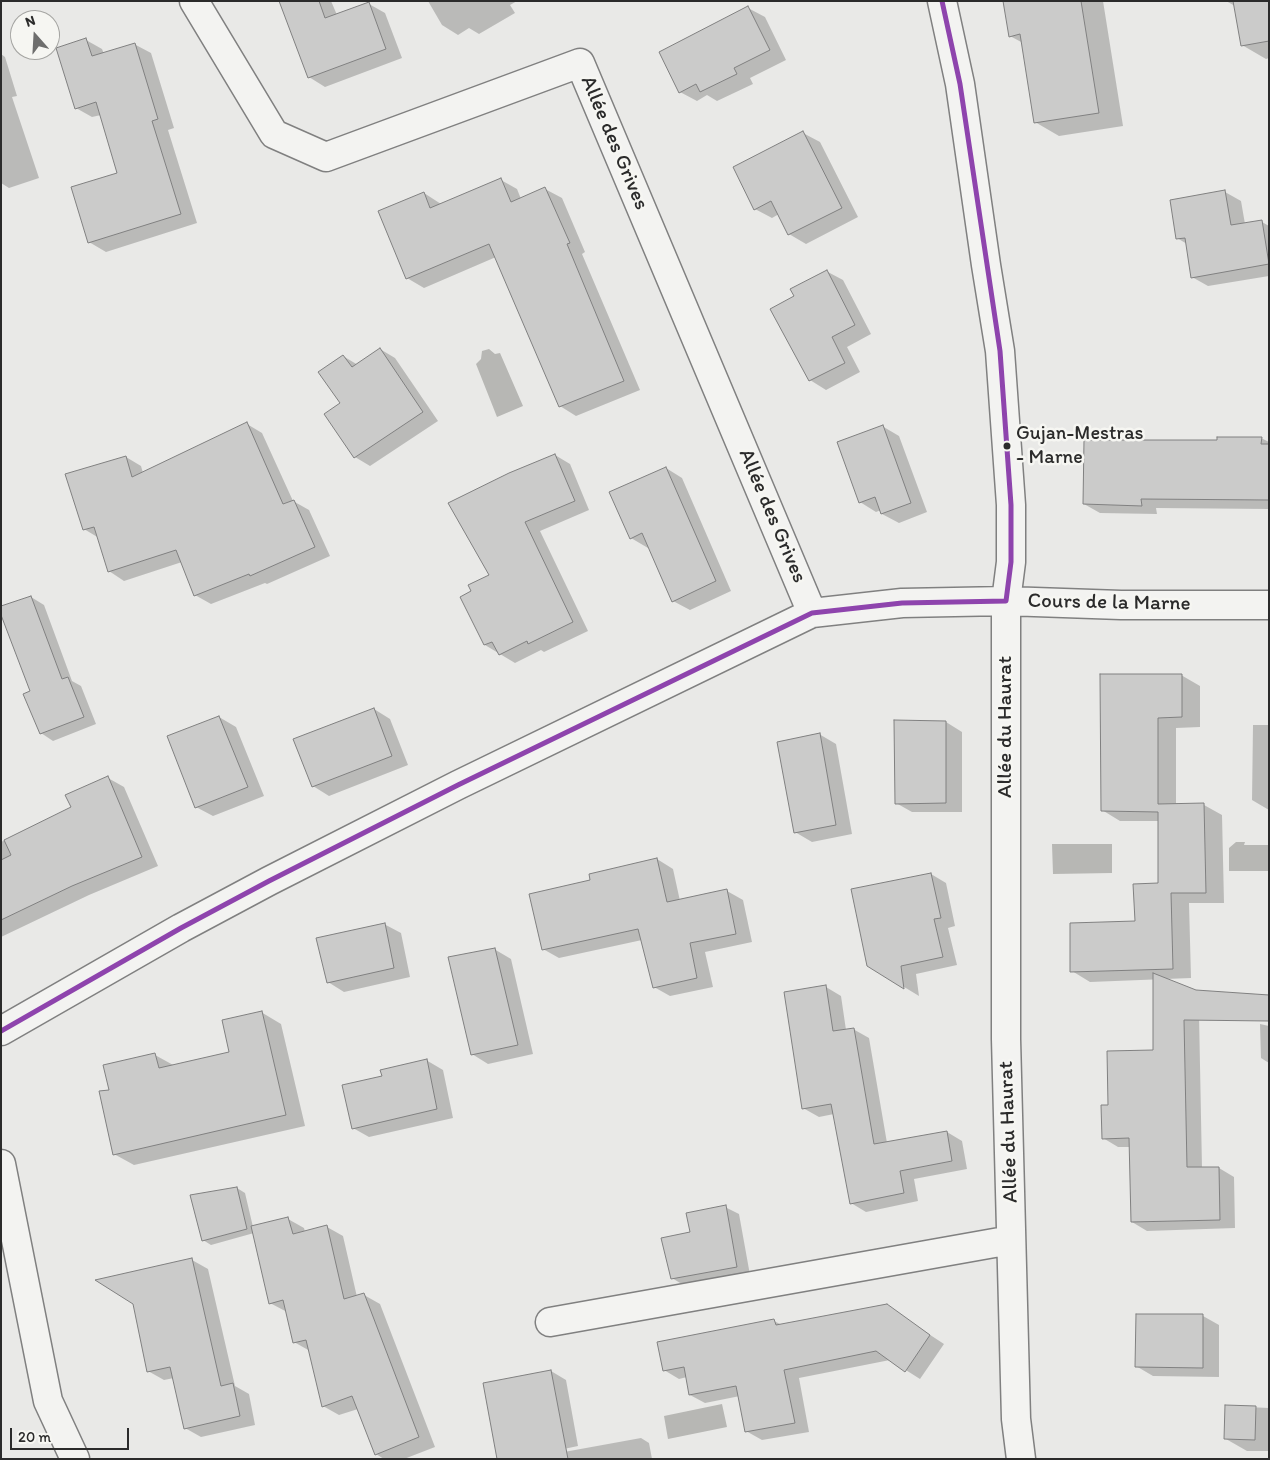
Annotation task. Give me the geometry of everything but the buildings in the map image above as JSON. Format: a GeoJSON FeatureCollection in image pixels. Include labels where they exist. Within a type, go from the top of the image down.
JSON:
{"type":"FeatureCollection","features":[{"type":"Feature","properties":{"kind":"street","name":"Allée des Grives"},"geometry":{"type":"LineString","coordinates":[[194,1],[274,134],[326,157],[580,63],[812,613]]}},
{"type":"Feature","properties":{"kind":"street","name":"Allée du Haurat"},"geometry":{"type":"LineString","coordinates":[[942,1],[960,84],[1000,351],[1011,505],[1011,562],[1006,601],[1006,1039],[1016,1419],[1021,1459]]}},
{"type":"Feature","properties":{"kind":"street","name":"Cours de la Marne"},"geometry":{"type":"LineString","coordinates":[[1,1031],[181,928],[269,881],[458,785],[812,613],[902,603],[1006,601],[1121,605],[1269,605]]}},
{"type":"Feature","properties":{"kind":"street"},"geometry":{"type":"LineString","coordinates":[[1,1164],[48,1401],[75,1459]]}},
{"type":"Feature","properties":{"kind":"street"},"geometry":{"type":"LineString","coordinates":[[550,1322],[1012,1240]]}},
{"type":"Feature","properties":{"kind":"shaded area"},"geometry":{"type":"Polygon","coordinates":[[[489,349],[495,354],[500,353],[523,406],[497,417],[476,364],[481,359],[482,351],[489,349]]]}},
{"type":"Feature","properties":{"kind":"shaded area"},"geometry":{"type":"Polygon","coordinates":[[[1236,842],[1245,842],[1244,845],[1269,845],[1269,871],[1229,871],[1229,848],[1236,842]]]}},
{"type":"Feature","properties":{"kind":"shaded area"},"geometry":{"type":"Polygon","coordinates":[[[1052,844],[1112,844],[1112,873],[1053,874],[1052,844]]]}},
{"type":"Feature","properties":{"kind":"shaded area"},"geometry":{"type":"Polygon","coordinates":[[[722,1404],[727,1427],[668,1439],[664,1416],[722,1404]]]}},
{"type":"Feature","properties":{"kind":"transit line"},"geometry":{"type":"LineString","coordinates":[[1,1031],[181,928],[269,881],[458,785],[812,613],[902,603],[1006,601],[1011,562],[1011,505],[1000,351],[960,84],[942,1]]}},
{"type":"Feature","properties":{"kind":"place","name":"Gujan-Mestras - Marne"},"geometry":{"type":"Point","coordinates":[1007,446]}}]}
